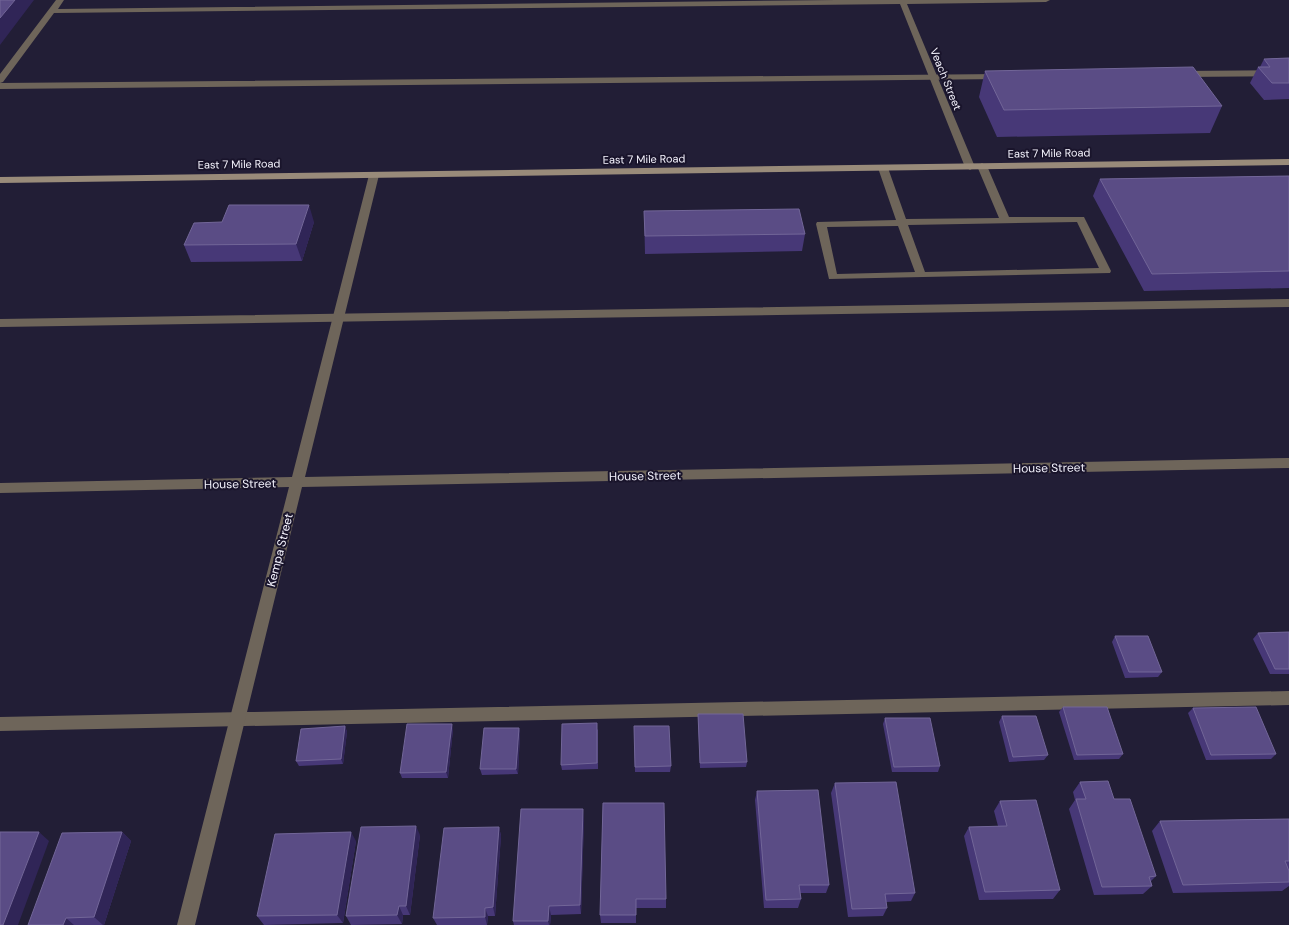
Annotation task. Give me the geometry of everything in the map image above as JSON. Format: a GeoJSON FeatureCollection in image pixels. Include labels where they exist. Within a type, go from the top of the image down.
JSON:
{"type":"FeatureCollection","features":[{"type":"Feature","properties":{"kind":"street"},"geometry":{"type":"LineString","coordinates":[[0,80],[60,0]]}},
{"type":"Feature","properties":{"kind":"street"},"geometry":{"type":"LineString","coordinates":[[51,11],[1046,0]]}},
{"type":"Feature","properties":{"kind":"street","name":"Veach Street"},"geometry":{"type":"LineString","coordinates":[[902,1],[970,167]]}},
{"type":"Feature","properties":{"kind":"street"},"geometry":{"type":"LineString","coordinates":[[1171,75],[1289,73]]}},
{"type":"Feature","properties":{"kind":"street"},"geometry":{"type":"LineString","coordinates":[[0,86],[1013,77]]}},
{"type":"Feature","properties":{"kind":"street","name":"East 7 Mile Road"},"geometry":{"type":"LineString","coordinates":[[0,180],[1289,162]]}},
{"type":"Feature","properties":{"kind":"street"},"geometry":{"type":"LineString","coordinates":[[982,166],[1005,220]]}},
{"type":"Feature","properties":{"kind":"street"},"geometry":{"type":"LineString","coordinates":[[883,168],[921,275]]}},
{"type":"Feature","properties":{"kind":"street","name":"Kempa Street"},"geometry":{"type":"LineString","coordinates":[[186,925],[374,175]]}},
{"type":"Feature","properties":{"kind":"street"},"geometry":{"type":"LineString","coordinates":[[1080,219],[1106,272],[833,276],[821,224],[902,222],[1080,219]]}},
{"type":"Feature","properties":{"kind":"street"},"geometry":{"type":"LineString","coordinates":[[0,323],[1289,303]]}},
{"type":"Feature","properties":{"kind":"street","name":"House Street"},"geometry":{"type":"LineString","coordinates":[[0,488],[1289,463]]}},
{"type":"Feature","properties":{"kind":"street"},"geometry":{"type":"LineString","coordinates":[[0,724],[1289,698]]}},
{"type":"Feature","properties":{"kind":"building"},"geometry":{"type":"Polygon","coordinates":[[[0,0],[15,0],[0,18],[0,0]]]}},
{"type":"Feature","properties":{"kind":"building"},"geometry":{"type":"Polygon","coordinates":[[[1289,58],[1289,83],[1272,83],[1258,67],[1270,67],[1264,59],[1289,58]]]}},
{"type":"Feature","properties":{"kind":"building"},"geometry":{"type":"Polygon","coordinates":[[[1193,67],[1222,106],[1004,110],[985,71],[1193,67]]]}},
{"type":"Feature","properties":{"kind":"building"},"geometry":{"type":"Polygon","coordinates":[[[1289,176],[1289,271],[1152,274],[1100,179],[1289,176]]]}},
{"type":"Feature","properties":{"kind":"building"},"geometry":{"type":"Polygon","coordinates":[[[229,205],[309,205],[296,244],[184,245],[194,223],[222,222],[229,205]]]}},
{"type":"Feature","properties":{"kind":"building"},"geometry":{"type":"Polygon","coordinates":[[[799,209],[805,234],[645,236],[644,211],[799,209]]]}},
{"type":"Feature","properties":{"kind":"building"},"geometry":{"type":"Polygon","coordinates":[[[1289,632],[1289,669],[1275,669],[1258,633],[1289,632]]]}},
{"type":"Feature","properties":{"kind":"building"},"geometry":{"type":"Polygon","coordinates":[[[1115,636],[1148,636],[1162,672],[1129,672],[1115,636]]]}},
{"type":"Feature","properties":{"kind":"building"},"geometry":{"type":"Polygon","coordinates":[[[1063,707],[1107,707],[1123,754],[1077,755],[1063,707]]]}},
{"type":"Feature","properties":{"kind":"building"},"geometry":{"type":"Polygon","coordinates":[[[1256,707],[1276,754],[1211,755],[1193,708],[1256,707]]]}},
{"type":"Feature","properties":{"kind":"building"},"geometry":{"type":"Polygon","coordinates":[[[698,714],[743,714],[747,762],[700,763],[698,714]]]}},
{"type":"Feature","properties":{"kind":"building"},"geometry":{"type":"Polygon","coordinates":[[[1002,716],[1036,716],[1048,755],[1013,757],[1002,716]]]}},
{"type":"Feature","properties":{"kind":"building"},"geometry":{"type":"Polygon","coordinates":[[[885,718],[930,718],[940,766],[894,767],[885,718]]]}},
{"type":"Feature","properties":{"kind":"building"},"geometry":{"type":"Polygon","coordinates":[[[597,723],[597,763],[561,765],[562,724],[597,723]]]}},
{"type":"Feature","properties":{"kind":"building"},"geometry":{"type":"Polygon","coordinates":[[[407,724],[452,724],[446,772],[400,773],[407,724]]]}},
{"type":"Feature","properties":{"kind":"building"},"geometry":{"type":"Polygon","coordinates":[[[345,726],[341,759],[296,761],[301,729],[345,726]]]}},
{"type":"Feature","properties":{"kind":"building"},"geometry":{"type":"Polygon","coordinates":[[[634,726],[669,726],[671,766],[635,767],[634,726]]]}},
{"type":"Feature","properties":{"kind":"building"},"geometry":{"type":"Polygon","coordinates":[[[484,728],[519,728],[516,769],[480,769],[484,728]]]}},
{"type":"Feature","properties":{"kind":"building"},"geometry":{"type":"Polygon","coordinates":[[[1108,781],[1114,799],[1130,799],[1156,876],[1149,877],[1152,886],[1102,887],[1076,799],[1086,799],[1080,782],[1108,781]]]}},
{"type":"Feature","properties":{"kind":"building"},"geometry":{"type":"Polygon","coordinates":[[[896,782],[915,893],[885,894],[887,908],[852,909],[835,783],[896,782]]]}},
{"type":"Feature","properties":{"kind":"building"},"geometry":{"type":"Polygon","coordinates":[[[818,790],[829,885],[799,885],[801,899],[766,900],[757,791],[818,790]]]}},
{"type":"Feature","properties":{"kind":"building"},"geometry":{"type":"Polygon","coordinates":[[[1036,800],[1060,890],[985,892],[969,827],[1007,826],[1000,801],[1036,800]]]}},
{"type":"Feature","properties":{"kind":"building"},"geometry":{"type":"Polygon","coordinates":[[[603,803],[664,803],[666,899],[636,899],[636,915],[600,915],[603,803]]]}},
{"type":"Feature","properties":{"kind":"building"},"geometry":{"type":"Polygon","coordinates":[[[521,809],[583,809],[580,905],[549,906],[548,921],[513,921],[521,809]]]}},
{"type":"Feature","properties":{"kind":"building"},"geometry":{"type":"Polygon","coordinates":[[[1289,819],[1289,861],[1285,861],[1289,871],[1289,882],[1183,885],[1160,821],[1289,819]]]}},
{"type":"Feature","properties":{"kind":"building"},"geometry":{"type":"Polygon","coordinates":[[[416,826],[406,906],[399,906],[397,915],[346,916],[361,827],[416,826]]]}},
{"type":"Feature","properties":{"kind":"building"},"geometry":{"type":"Polygon","coordinates":[[[499,827],[493,907],[485,908],[485,917],[433,918],[444,828],[499,827]]]}},
{"type":"Feature","properties":{"kind":"building"},"geometry":{"type":"Polygon","coordinates":[[[0,832],[39,832],[3,925],[0,925],[0,832]]]}},
{"type":"Feature","properties":{"kind":"building"},"geometry":{"type":"Polygon","coordinates":[[[122,832],[94,917],[66,918],[63,925],[28,925],[62,833],[122,832]]]}},
{"type":"Feature","properties":{"kind":"building"},"geometry":{"type":"Polygon","coordinates":[[[351,832],[337,915],[257,916],[275,834],[351,832]]]}}]}
